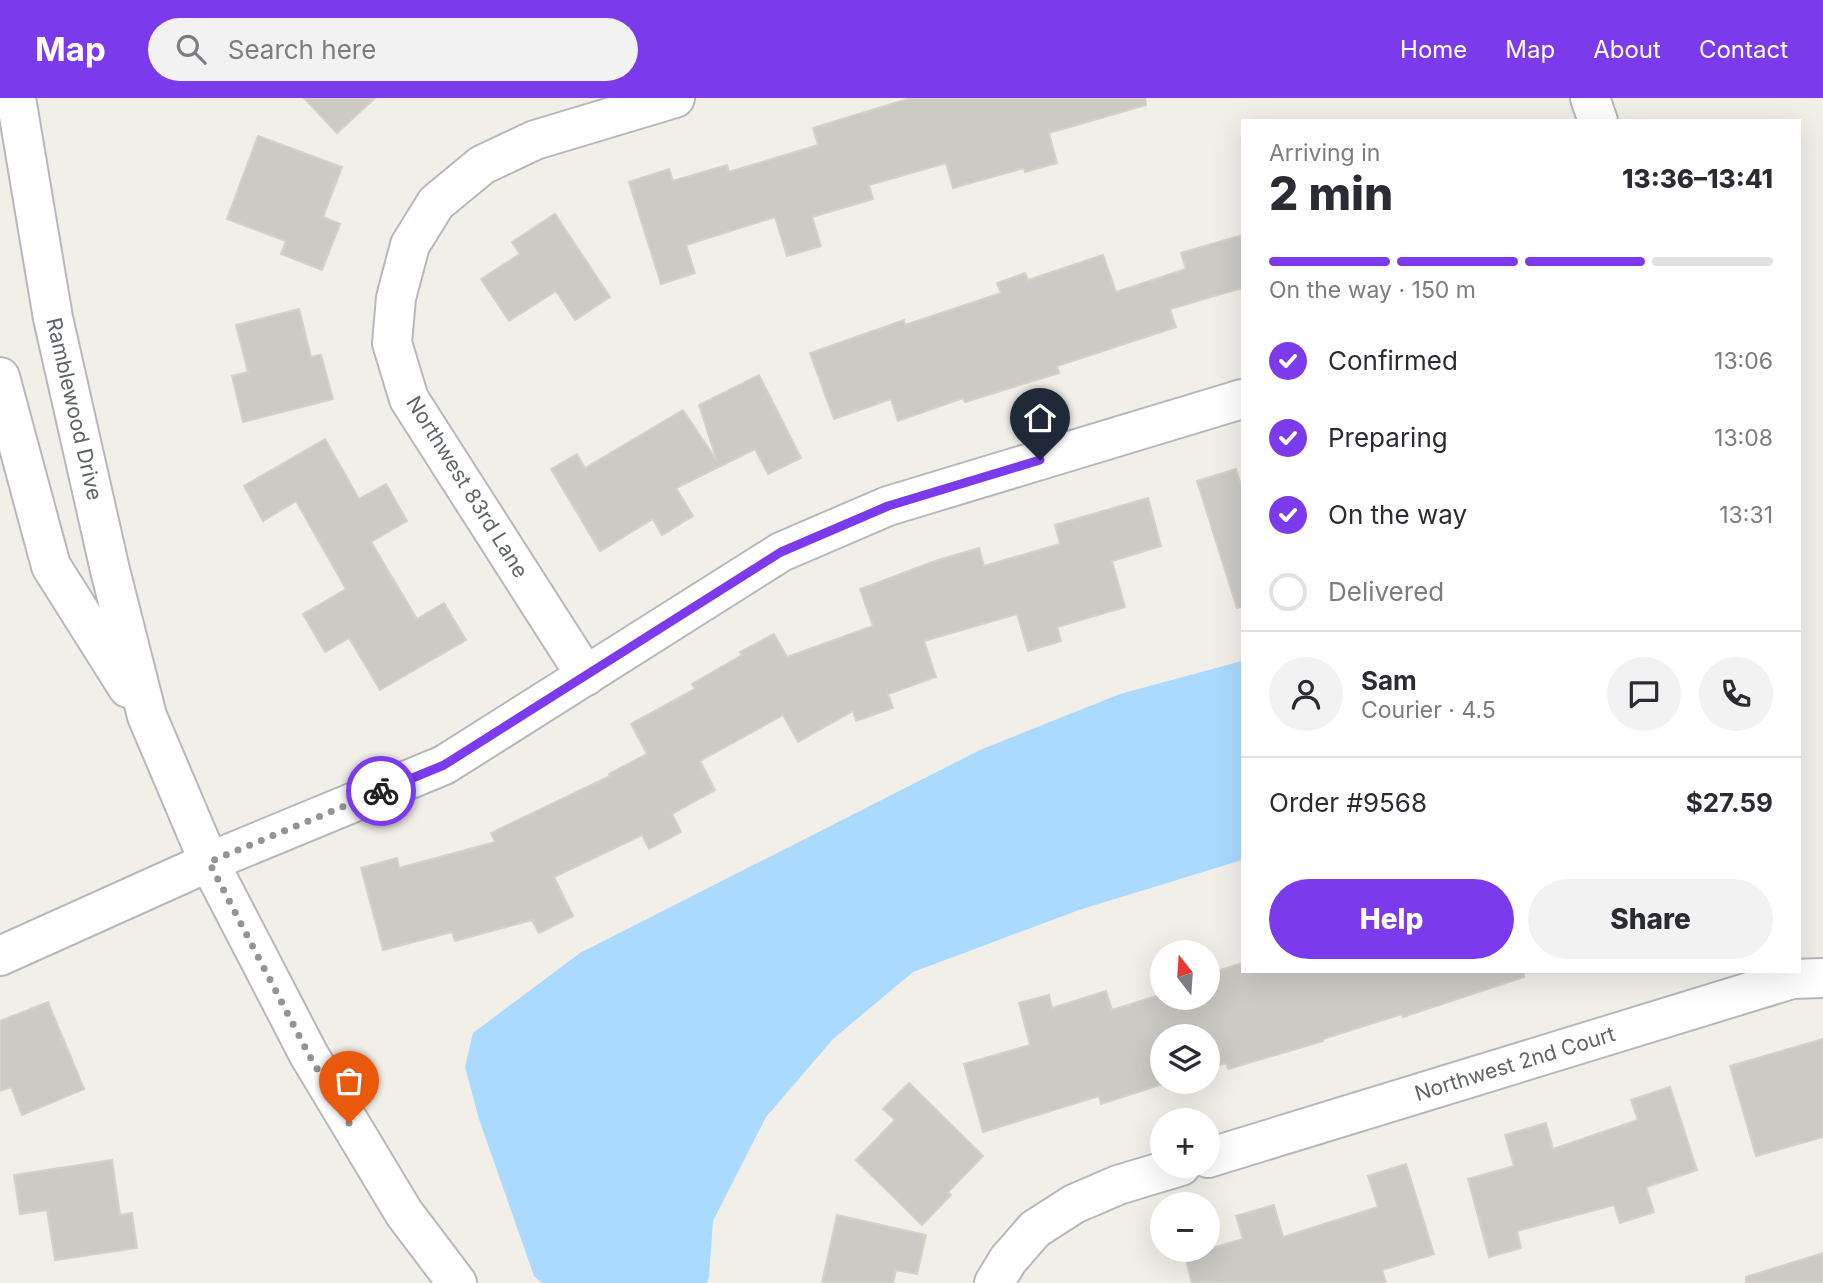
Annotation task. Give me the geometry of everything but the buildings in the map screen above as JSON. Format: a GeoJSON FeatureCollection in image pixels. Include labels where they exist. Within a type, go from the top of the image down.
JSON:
{"type":"FeatureCollection","features":[{"type":"Feature","properties":{"kind":"street","name":"Ramblewood Drive"},"geometry":{"type":"LineString","coordinates":[[16,98],[53,318],[110,570],[147,716],[209,862],[309,1055],[404,1213],[457,1283]]}},
{"type":"Feature","properties":{"kind":"street","name":"Northwest 83rd Lane"},"geometry":{"type":"LineString","coordinates":[[586,676],[409,399],[392,343],[396,298],[410,245],[436,203],[482,165],[535,140],[675,98]]}},
{"type":"Feature","properties":{"kind":"street"},"geometry":{"type":"LineString","coordinates":[[1590,98],[1597,119]]}},
{"type":"Feature","properties":{"kind":"street","name":"Ramblewood Drive"},"geometry":{"type":"LineString","coordinates":[[0,377],[51,566],[147,716]]}},
{"type":"Feature","properties":{"kind":"street"},"geometry":{"type":"LineString","coordinates":[[0,956],[209,862],[444,765],[781,552],[888,506],[1241,399]]}},
{"type":"Feature","properties":{"kind":"street","name":"Northwest 2nd Court"},"geometry":{"type":"LineString","coordinates":[[1220,1154],[1792,979],[1823,978]]}},
{"type":"Feature","properties":{"kind":"street"},"geometry":{"type":"LineString","coordinates":[[994,1283],[1008,1260],[1035,1229],[1074,1204],[1118,1185],[1150,1175]]}},
{"type":"Feature","properties":{"kind":"water"},"geometry":{"type":"Polygon","coordinates":[[[1241,661],[1241,860],[1079,910],[913,972],[833,1039],[766,1117],[713,1221],[707,1283],[542,1283],[534,1276],[479,1119],[465,1067],[473,1033],[580,953],[980,750],[1120,694],[1241,661]]]}},
{"type":"Feature","properties":{"kind":"way so far"},"geometry":{"type":"LineString","coordinates":[[349,1123],[309,1055],[209,862],[381,791]]}},
{"type":"Feature","properties":{"kind":"route"},"geometry":{"type":"LineString","coordinates":[[381,791],[444,765],[781,552],[888,506],[1040,460]]}}]}
